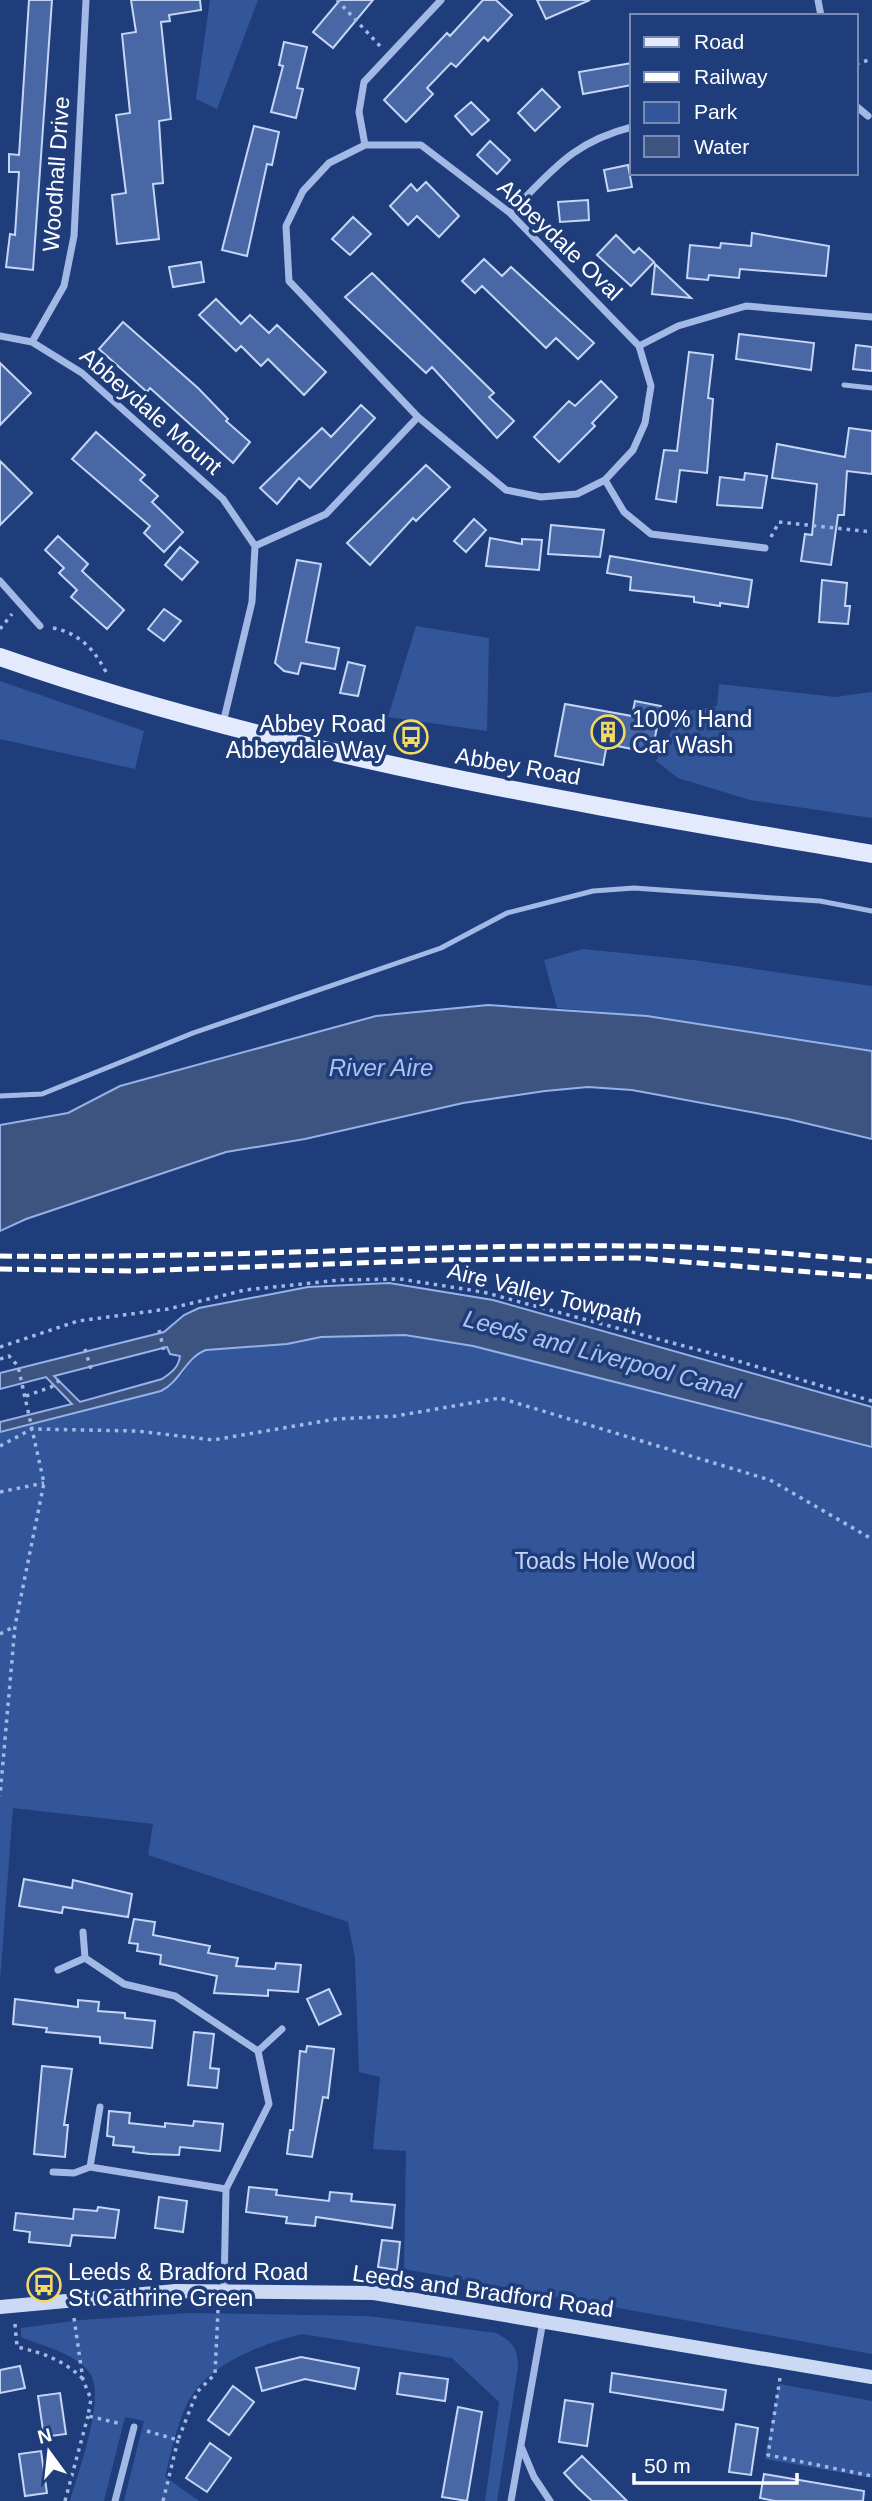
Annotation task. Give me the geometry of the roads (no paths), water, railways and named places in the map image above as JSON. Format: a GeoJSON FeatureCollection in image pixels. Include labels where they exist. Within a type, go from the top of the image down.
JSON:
{"type":"FeatureCollection","features":[{"type":"Feature","properties":{"kind":"main road","name":"Abbey Road"},"geometry":{"type":"LineString","coordinates":[[0,657],[119,696],[417,772],[872,854]]}},
{"type":"Feature","properties":{"kind":"main road","name":"Leeds and Bradford Road"},"geometry":{"type":"LineString","coordinates":[[6,2306],[221,2290],[374,2294],[872,2377]]}},
{"type":"Feature","properties":{"kind":"street","name":"Woodhall Drive"},"geometry":{"type":"LineString","coordinates":[[32,342],[64,286],[74,236],[86,0]]}},
{"type":"Feature","properties":{"kind":"street"},"geometry":{"type":"LineString","coordinates":[[365,145],[359,96],[364,82],[441,0]]}},
{"type":"Feature","properties":{"kind":"street"},"geometry":{"type":"LineString","coordinates":[[858,108],[868,116]]}},
{"type":"Feature","properties":{"kind":"street"},"geometry":{"type":"LineString","coordinates":[[510,213],[571,152],[602,135],[630,128]]}},
{"type":"Feature","properties":{"kind":"street","name":"Abbeydale Oval"},"geometry":{"type":"LineString","coordinates":[[365,145],[421,145],[510,213],[639,346],[651,386],[645,423],[633,450],[605,480],[577,494],[541,497],[506,490],[418,417],[289,281],[286,226],[303,191],[329,163],[365,145]]}},
{"type":"Feature","properties":{"kind":"street"},"geometry":{"type":"LineString","coordinates":[[639,346],[678,326],[746,306],[872,317]]}},
{"type":"Feature","properties":{"kind":"street","name":"Abbeydale Mount"},"geometry":{"type":"LineString","coordinates":[[0,336],[32,342],[82,373],[215,491],[255,545]]}},
{"type":"Feature","properties":{"kind":"street"},"geometry":{"type":"LineString","coordinates":[[223,723],[252,601],[255,545],[326,513],[418,417]]}},
{"type":"Feature","properties":{"kind":"street"},"geometry":{"type":"LineString","coordinates":[[605,480],[624,512],[651,534],[765,548]]}},
{"type":"Feature","properties":{"kind":"street"},"geometry":{"type":"LineString","coordinates":[[0,581],[40,626]]}},
{"type":"Feature","properties":{"kind":"street"},"geometry":{"type":"LineString","coordinates":[[83,1932],[85,1958]]}},
{"type":"Feature","properties":{"kind":"street"},"geometry":{"type":"LineString","coordinates":[[58,1970],[85,1958]]}},
{"type":"Feature","properties":{"kind":"street"},"geometry":{"type":"LineString","coordinates":[[85,1958],[124,1984],[175,1996],[258,2051],[269,2104],[226,2189],[221,2290]]}},
{"type":"Feature","properties":{"kind":"street"},"geometry":{"type":"LineString","coordinates":[[258,2051],[282,2029]]}},
{"type":"Feature","properties":{"kind":"street"},"geometry":{"type":"LineString","coordinates":[[90,2167],[100,2107]]}},
{"type":"Feature","properties":{"kind":"street"},"geometry":{"type":"LineString","coordinates":[[53,2172],[75,2173],[90,2167],[226,2189]]}},
{"type":"Feature","properties":{"kind":"street"},"geometry":{"type":"LineString","coordinates":[[511,2501],[543,2321]]}},
{"type":"Feature","properties":{"kind":"street"},"geometry":{"type":"LineString","coordinates":[[115,2501],[135,2427]]}},
{"type":"Feature","properties":{"kind":"street"},"geometry":{"type":"LineString","coordinates":[[521,2445],[534,2477],[551,2501]]}},
{"type":"Feature","properties":{"kind":"lane"},"geometry":{"type":"LineString","coordinates":[[844,385],[872,388]]}},
{"type":"Feature","properties":{"kind":"lane"},"geometry":{"type":"LineString","coordinates":[[0,1096],[42,1094],[193,1033],[441,948],[507,913],[593,891],[634,888],[820,901],[872,911]]}},
{"type":"Feature","properties":{"kind":"water","name":"River Aire"},"geometry":{"type":"Polygon","coordinates":[[[488,1005],[647,1016],[872,1051],[872,1139],[788,1119],[632,1090],[588,1087],[545,1091],[463,1103],[305,1139],[226,1152],[26,1219],[0,1231],[0,1125],[68,1113],[120,1086],[376,1016],[488,1005]]]}},
{"type":"Feature","properties":{"kind":"water","name":"Leeds and Liverpool Canal"},"geometry":{"type":"Polygon","coordinates":[[[389,1283],[493,1300],[872,1407],[872,1447],[473,1346],[405,1335],[321,1337],[287,1344],[206,1350],[193,1358],[174,1381],[161,1391],[0,1432],[0,1422],[72,1404],[46,1377],[0,1389],[0,1373],[164,1332],[184,1315],[199,1308],[308,1287],[389,1283]],[[167,1347],[54,1376],[80,1402],[162,1379],[174,1369],[179,1360],[180,1356],[170,1354],[167,1347]]]}},
{"type":"Feature","properties":{"kind":"railway"},"geometry":{"type":"LineString","coordinates":[[0,1256],[665,1246],[872,1261]]}},
{"type":"Feature","properties":{"kind":"railway"},"geometry":{"type":"LineString","coordinates":[[0,1269],[137,1271],[441,1260],[637,1258],[872,1277]]}},
{"type":"Feature","properties":{"kind":"place","name":"100% Hand Car Wash"},"geometry":{"type":"Point","coordinates":[608,732]}},
{"type":"Feature","properties":{"kind":"place","name":"Abbey Road Abbeydale Way"},"geometry":{"type":"Point","coordinates":[411,737]}},
{"type":"Feature","properties":{"kind":"place","name":"Leeds & Bradford Road St Cathrine Green"},"geometry":{"type":"Point","coordinates":[44,2285]}},
{"type":"Feature","properties":{"kind":"park label","name":"Toads Hole Wood"},"geometry":{"type":"Point","coordinates":[605,1561]}}]}
